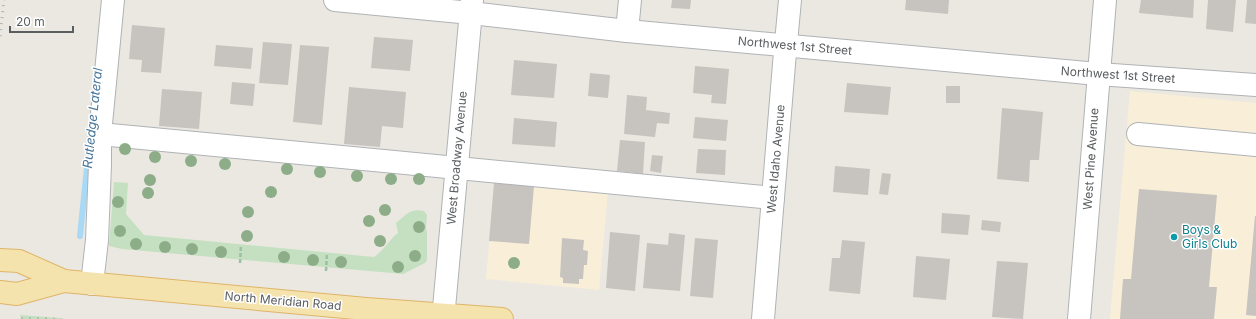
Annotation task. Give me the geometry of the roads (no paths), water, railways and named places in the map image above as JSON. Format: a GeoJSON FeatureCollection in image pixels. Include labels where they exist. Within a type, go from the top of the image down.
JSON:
{"type":"FeatureCollection","features":[{"type":"Feature","properties":{"kind":"main road","name":"North Meridian Road"},"geometry":{"type":"LineString","coordinates":[[0,260],[19,261],[64,281],[443,317],[502,319]]}},
{"type":"Feature","properties":{"kind":"main road","name":"North Meridian Road"},"geometry":{"type":"LineString","coordinates":[[0,292],[17,294],[64,281]]}},
{"type":"Feature","properties":{"kind":"street"},"geometry":{"type":"LineString","coordinates":[[92,284],[97,240],[100,134],[113,0]]}},
{"type":"Feature","properties":{"kind":"street","name":"Northwest 1st Street"},"geometry":{"type":"LineString","coordinates":[[335,0],[472,6],[627,31],[1098,74],[1256,85]]}},
{"type":"Feature","properties":{"kind":"street"},"geometry":{"type":"LineString","coordinates":[[627,31],[630,0]]}},
{"type":"Feature","properties":{"kind":"street","name":"West Idaho Avenue"},"geometry":{"type":"LineString","coordinates":[[763,319],[790,0]]}},
{"type":"Feature","properties":{"kind":"street","name":"West Pine Avenue"},"geometry":{"type":"LineString","coordinates":[[1079,319],[1105,0]]}},
{"type":"Feature","properties":{"kind":"street","name":"West Broadway Avenue"},"geometry":{"type":"LineString","coordinates":[[443,317],[472,6]]}},
{"type":"Feature","properties":{"kind":"street"},"geometry":{"type":"LineString","coordinates":[[100,134],[773,198]]}},
{"type":"Feature","properties":{"kind":"street"},"geometry":{"type":"LineString","coordinates":[[1138,134],[1256,146]]}},
{"type":"Feature","properties":{"kind":"waterway","name":"Rutledge Lateral"},"geometry":{"type":"LineString","coordinates":[[80,236],[90,138]]}},
{"type":"Feature","properties":{"kind":"railway"},"geometry":{"type":"LineString","coordinates":[[0,36],[4,0]]}},
{"type":"Feature","properties":{"kind":"place","name":"Boys & Girls Club"},"geometry":{"type":"Point","coordinates":[1174,237]}}]}
